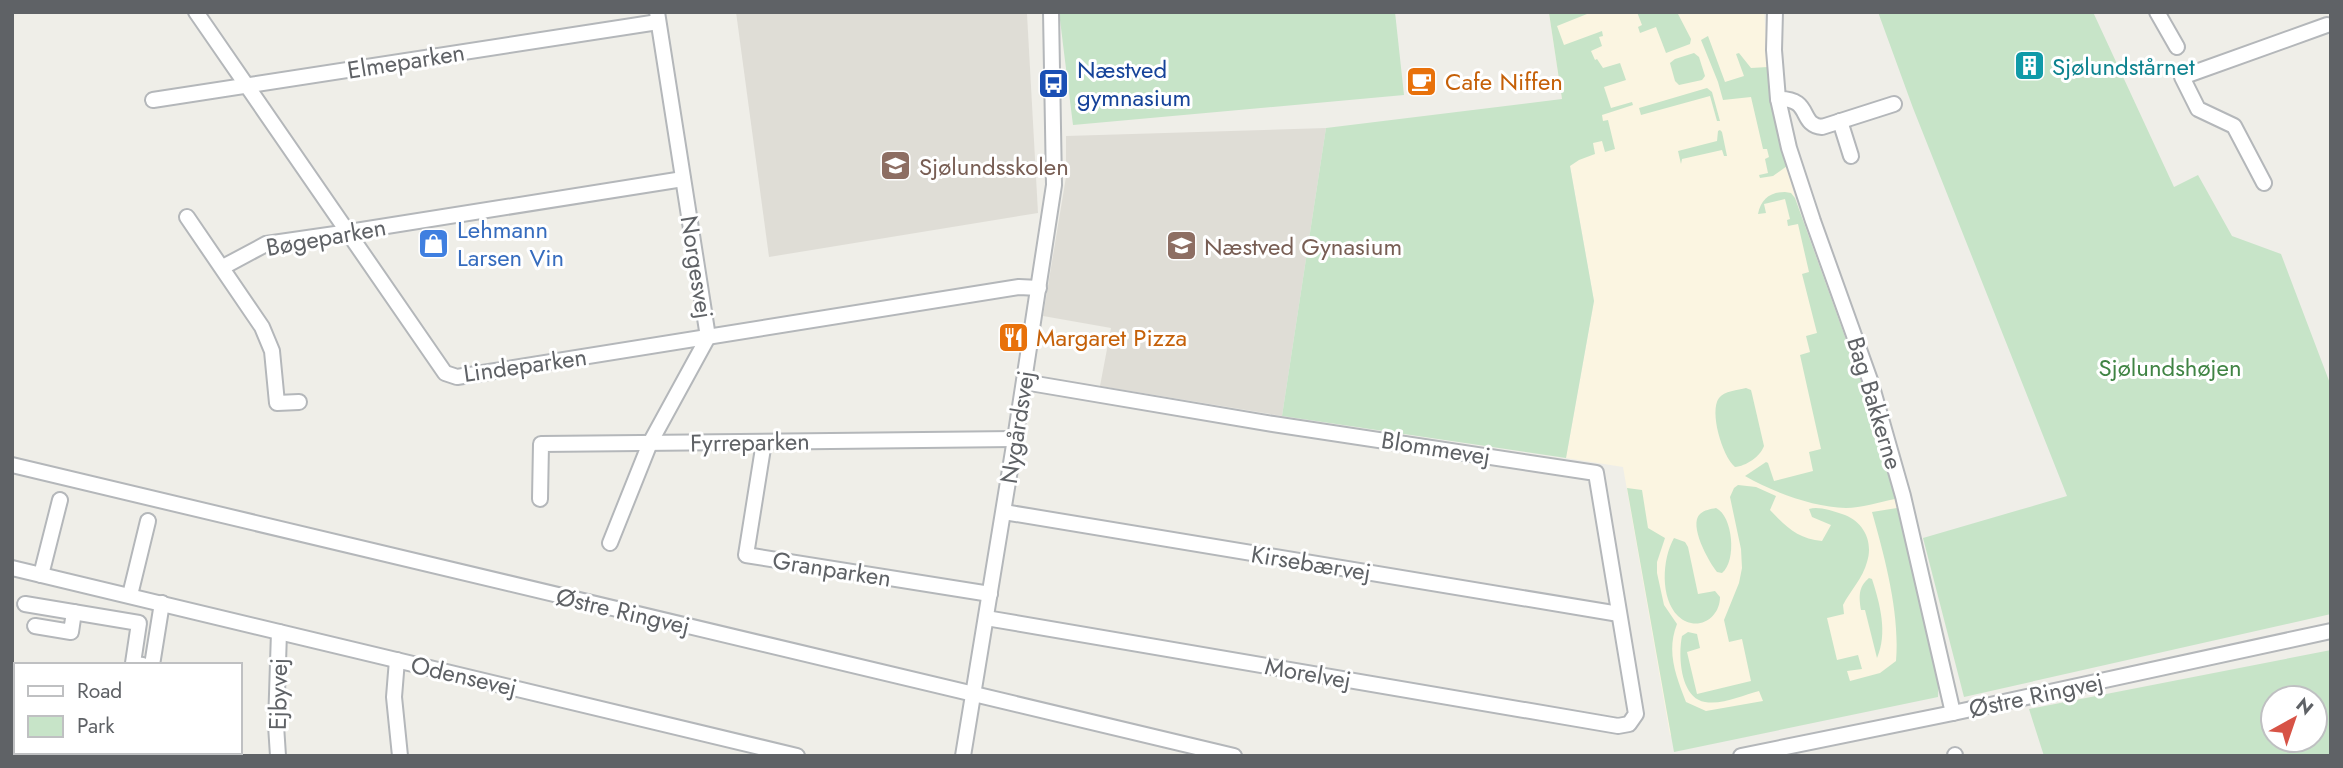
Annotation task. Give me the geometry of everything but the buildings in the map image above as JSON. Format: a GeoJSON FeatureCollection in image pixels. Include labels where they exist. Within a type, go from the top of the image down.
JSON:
{"type":"FeatureCollection","features":[{"type":"Feature","properties":{"kind":"street","name":"Lindeparken"},"geometry":{"type":"LineString","coordinates":[[196,12],[444,373],[457,377],[1019,287],[1039,288]]}},
{"type":"Feature","properties":{"kind":"street","name":"Nygårdsvej"},"geometry":{"type":"LineString","coordinates":[[963,756],[1054,185],[1051,12]]}},
{"type":"Feature","properties":{"kind":"street","name":"Bag Bakkerne"},"geometry":{"type":"LineString","coordinates":[[1774,12],[1778,99],[1789,148],[1870,380],[1903,496],[1953,713]]}},
{"type":"Feature","properties":{"kind":"street"},"geometry":{"type":"LineString","coordinates":[[2157,12],[2177,47]]}},
{"type":"Feature","properties":{"kind":"street"},"geometry":{"type":"LineString","coordinates":[[2264,183],[2234,126],[2198,109],[2182,77],[2329,29],[2318,12]]}},
{"type":"Feature","properties":{"kind":"street","name":"Elmeparken"},"geometry":{"type":"LineString","coordinates":[[153,100],[657,17]]}},
{"type":"Feature","properties":{"kind":"street","name":"Norgesvej"},"geometry":{"type":"LineString","coordinates":[[610,542],[650,443],[708,337],[657,17]]}},
{"type":"Feature","properties":{"kind":"street"},"geometry":{"type":"LineString","coordinates":[[1778,99],[1797,101],[1816,127],[1894,104]]}},
{"type":"Feature","properties":{"kind":"street"},"geometry":{"type":"LineString","coordinates":[[1840,121],[1851,156]]}},
{"type":"Feature","properties":{"kind":"street","name":"Bøgeparken"},"geometry":{"type":"LineString","coordinates":[[223,267],[266,244],[683,179]]}},
{"type":"Feature","properties":{"kind":"street"},"geometry":{"type":"LineString","coordinates":[[187,217],[262,327],[272,351],[277,404],[299,402]]}},
{"type":"Feature","properties":{"kind":"street","name":"Blommevej"},"geometry":{"type":"LineString","coordinates":[[1024,382],[1273,424],[1596,473],[1636,714],[1629,724]]}},
{"type":"Feature","properties":{"kind":"street","name":"Fyrreparken"},"geometry":{"type":"LineString","coordinates":[[540,499],[541,444],[1015,439]]}},
{"type":"Feature","properties":{"kind":"street","name":"Granparken"},"geometry":{"type":"LineString","coordinates":[[764,442],[746,555],[990,594]]}},
{"type":"Feature","properties":{"kind":"street","name":"Østre Ringvej"},"geometry":{"type":"LineString","coordinates":[[12,465],[1234,756]]}},
{"type":"Feature","properties":{"kind":"street"},"geometry":{"type":"LineString","coordinates":[[41,575],[60,500]]}},
{"type":"Feature","properties":{"kind":"street","name":"Kirsebærvej"},"geometry":{"type":"LineString","coordinates":[[1004,512],[1619,614]]}},
{"type":"Feature","properties":{"kind":"street"},"geometry":{"type":"LineString","coordinates":[[130,595],[148,521]]}},
{"type":"Feature","properties":{"kind":"street","name":"Odensevej"},"geometry":{"type":"LineString","coordinates":[[12,568],[397,660],[757,751],[797,756]]}},
{"type":"Feature","properties":{"kind":"street"},"geometry":{"type":"LineString","coordinates":[[152,663],[162,603]]}},
{"type":"Feature","properties":{"kind":"street"},"geometry":{"type":"LineString","coordinates":[[25,604],[139,623],[133,663]]}},
{"type":"Feature","properties":{"kind":"street"},"geometry":{"type":"LineString","coordinates":[[35,626],[71,632],[74,612]]}},
{"type":"Feature","properties":{"kind":"street","name":"Morelvej"},"geometry":{"type":"LineString","coordinates":[[986,618],[1618,726],[1629,724]]}},
{"type":"Feature","properties":{"kind":"street","name":"Østre Ringvej"},"geometry":{"type":"LineString","coordinates":[[1743,756],[2331,631]]}},
{"type":"Feature","properties":{"kind":"street","name":"Ejbyvej"},"geometry":{"type":"LineString","coordinates":[[278,756],[275,725],[279,632]]}},
{"type":"Feature","properties":{"kind":"street"},"geometry":{"type":"LineString","coordinates":[[397,660],[394,697],[400,756]]}},
{"type":"Feature","properties":{"kind":"shaded area","name":"Sjølundsskolen"},"geometry":{"type":"Polygon","coordinates":[[[736,12],[1024,12],[1027,14],[1038,213],[769,257],[736,12]]]}},
{"type":"Feature","properties":{"kind":"shaded area"},"geometry":{"type":"Polygon","coordinates":[[[1764,12],[1772,109],[1795,198],[1875,420],[1939,675],[1670,735],[1623,467],[1566,458],[1594,301],[1570,166],[1549,13],[1764,12]]]}},
{"type":"Feature","properties":{"kind":"shaded area","name":"Næstved Gynasium"},"geometry":{"type":"Polygon","coordinates":[[[1326,128],[1282,416],[1100,386],[1111,328],[1043,316],[1066,177],[1066,136],[1326,128]]]}},
{"type":"Feature","properties":{"kind":"green space"},"geometry":{"type":"Polygon","coordinates":[[[1059,12],[1395,12],[1404,95],[1073,125],[1059,12]]]}},
{"type":"Feature","properties":{"kind":"green space"},"geometry":{"type":"Polygon","coordinates":[[[1592,12],[1557,26],[1564,45],[1602,31],[1603,36],[1599,37],[1602,46],[1591,51],[1595,60],[1597,59],[1603,68],[1620,63],[1626,80],[1604,87],[1611,108],[1632,102],[1633,105],[1602,115],[1603,121],[1608,120],[1615,149],[1605,152],[1602,141],[1593,143],[1595,154],[1570,166],[1594,301],[1566,458],[1282,416],[1326,128],[1562,99],[1549,13],[1592,12]]]}},
{"type":"Feature","properties":{"kind":"green space"},"geometry":{"type":"Polygon","coordinates":[[[1637,12],[1677,12],[1691,39],[1690,44],[1666,53],[1656,27],[1640,33],[1638,27],[1642,25],[1637,12]]]}},
{"type":"Feature","properties":{"kind":"green space","name":"Sjølundshøjen"},"geometry":{"type":"Polygon","coordinates":[[[1878,12],[2093,12],[2174,187],[2198,175],[2232,236],[2281,254],[2331,386],[2331,614],[1964,697],[1923,538],[2067,496],[1913,108],[1878,12]]]}},
{"type":"Feature","properties":{"kind":"green space"},"geometry":{"type":"Polygon","coordinates":[[[1708,36],[1725,82],[1744,76],[1736,54],[1739,53],[1751,68],[1768,67],[1772,109],[1787,166],[1773,176],[1760,178],[1759,175],[1768,173],[1765,159],[1769,157],[1767,149],[1763,149],[1751,97],[1723,100],[1701,40],[1708,36]]]}},
{"type":"Feature","properties":{"kind":"green space"},"geometry":{"type":"Polygon","coordinates":[[[1694,53],[1699,57],[1705,76],[1702,80],[1679,85],[1675,81],[1670,63],[1694,53]]]}},
{"type":"Feature","properties":{"kind":"green space"},"geometry":{"type":"Polygon","coordinates":[[[1707,88],[1712,92],[1720,121],[1717,121],[1710,96],[1641,115],[1639,108],[1707,88]]]}},
{"type":"Feature","properties":{"kind":"green space"},"geometry":{"type":"Polygon","coordinates":[[[1720,130],[1727,156],[1724,156],[1722,150],[1682,159],[1681,164],[1678,151],[1717,141],[1720,130]]]}},
{"type":"Feature","properties":{"kind":"green space"},"geometry":{"type":"Polygon","coordinates":[[[1791,193],[1795,198],[1875,420],[1895,499],[1858,507],[1833,507],[1794,498],[1745,476],[1766,462],[1774,481],[1813,471],[1809,452],[1821,449],[1800,355],[1810,352],[1806,336],[1817,333],[1802,274],[1809,272],[1798,224],[1788,226],[1787,220],[1790,219],[1785,199],[1764,204],[1766,213],[1758,214],[1767,197],[1791,193]]]}},
{"type":"Feature","properties":{"kind":"green space"},"geometry":{"type":"Polygon","coordinates":[[[1746,388],[1751,390],[1764,446],[1752,460],[1735,467],[1718,433],[1716,404],[1724,394],[1746,388]]]}},
{"type":"Feature","properties":{"kind":"green space"},"geometry":{"type":"Polygon","coordinates":[[[1738,485],[1756,487],[1776,496],[1770,510],[1787,527],[1806,538],[1822,541],[1831,525],[1812,517],[1809,509],[1813,508],[1826,509],[1849,517],[1865,532],[1869,554],[1865,568],[1843,605],[1844,614],[1827,618],[1837,660],[1858,655],[1862,669],[1847,671],[1850,681],[1880,673],[1896,661],[1894,605],[1872,512],[1897,508],[1939,675],[1938,697],[1674,752],[1627,488],[1642,490],[1648,528],[1665,538],[1657,562],[1657,573],[1664,605],[1677,624],[1672,644],[1676,673],[1686,702],[1706,711],[1763,701],[1759,691],[1719,702],[1697,699],[1690,693],[1681,664],[1682,636],[1688,632],[1697,634],[1700,648],[1687,652],[1697,694],[1751,681],[1742,639],[1729,642],[1724,620],[1742,568],[1741,549],[1730,497],[1738,485]]]}},
{"type":"Feature","properties":{"kind":"green space"},"geometry":{"type":"Polygon","coordinates":[[[1716,508],[1726,520],[1731,539],[1730,559],[1722,573],[1717,572],[1709,560],[1696,526],[1700,514],[1716,508]]]}},
{"type":"Feature","properties":{"kind":"green space"},"geometry":{"type":"Polygon","coordinates":[[[1674,538],[1685,542],[1688,547],[1698,594],[1715,591],[1720,597],[1716,612],[1706,621],[1685,621],[1678,616],[1668,599],[1665,567],[1674,538]]]}},
{"type":"Feature","properties":{"kind":"green space"},"geometry":{"type":"Polygon","coordinates":[[[1869,578],[1872,579],[1882,618],[1882,639],[1877,658],[1865,610],[1861,610],[1860,601],[1861,589],[1869,578]]]}},
{"type":"Feature","properties":{"kind":"green space"},"geometry":{"type":"Polygon","coordinates":[[[2331,650],[2331,756],[2044,756],[2029,709],[2331,650]]]}},
{"type":"Feature","properties":{"kind":"place","name":"Sjølundstårnet"},"geometry":{"type":"Point","coordinates":[2029,66]}},
{"type":"Feature","properties":{"kind":"place","name":"Cafe Niffen"},"geometry":{"type":"Point","coordinates":[1422,81]}},
{"type":"Feature","properties":{"kind":"place","name":"Næstved gymnasium"},"geometry":{"type":"Point","coordinates":[1054,83]}},
{"type":"Feature","properties":{"kind":"place","name":"Sjølundsskolen"},"geometry":{"type":"Point","coordinates":[896,166]}},
{"type":"Feature","properties":{"kind":"place","name":"Lehmann Larsen Vin"},"geometry":{"type":"Point","coordinates":[434,243]}},
{"type":"Feature","properties":{"kind":"place","name":"Næstved Gynasium"},"geometry":{"type":"Point","coordinates":[1181,246]}},
{"type":"Feature","properties":{"kind":"place","name":"Margaret Pizza"},"geometry":{"type":"Point","coordinates":[1013,337]}}]}
